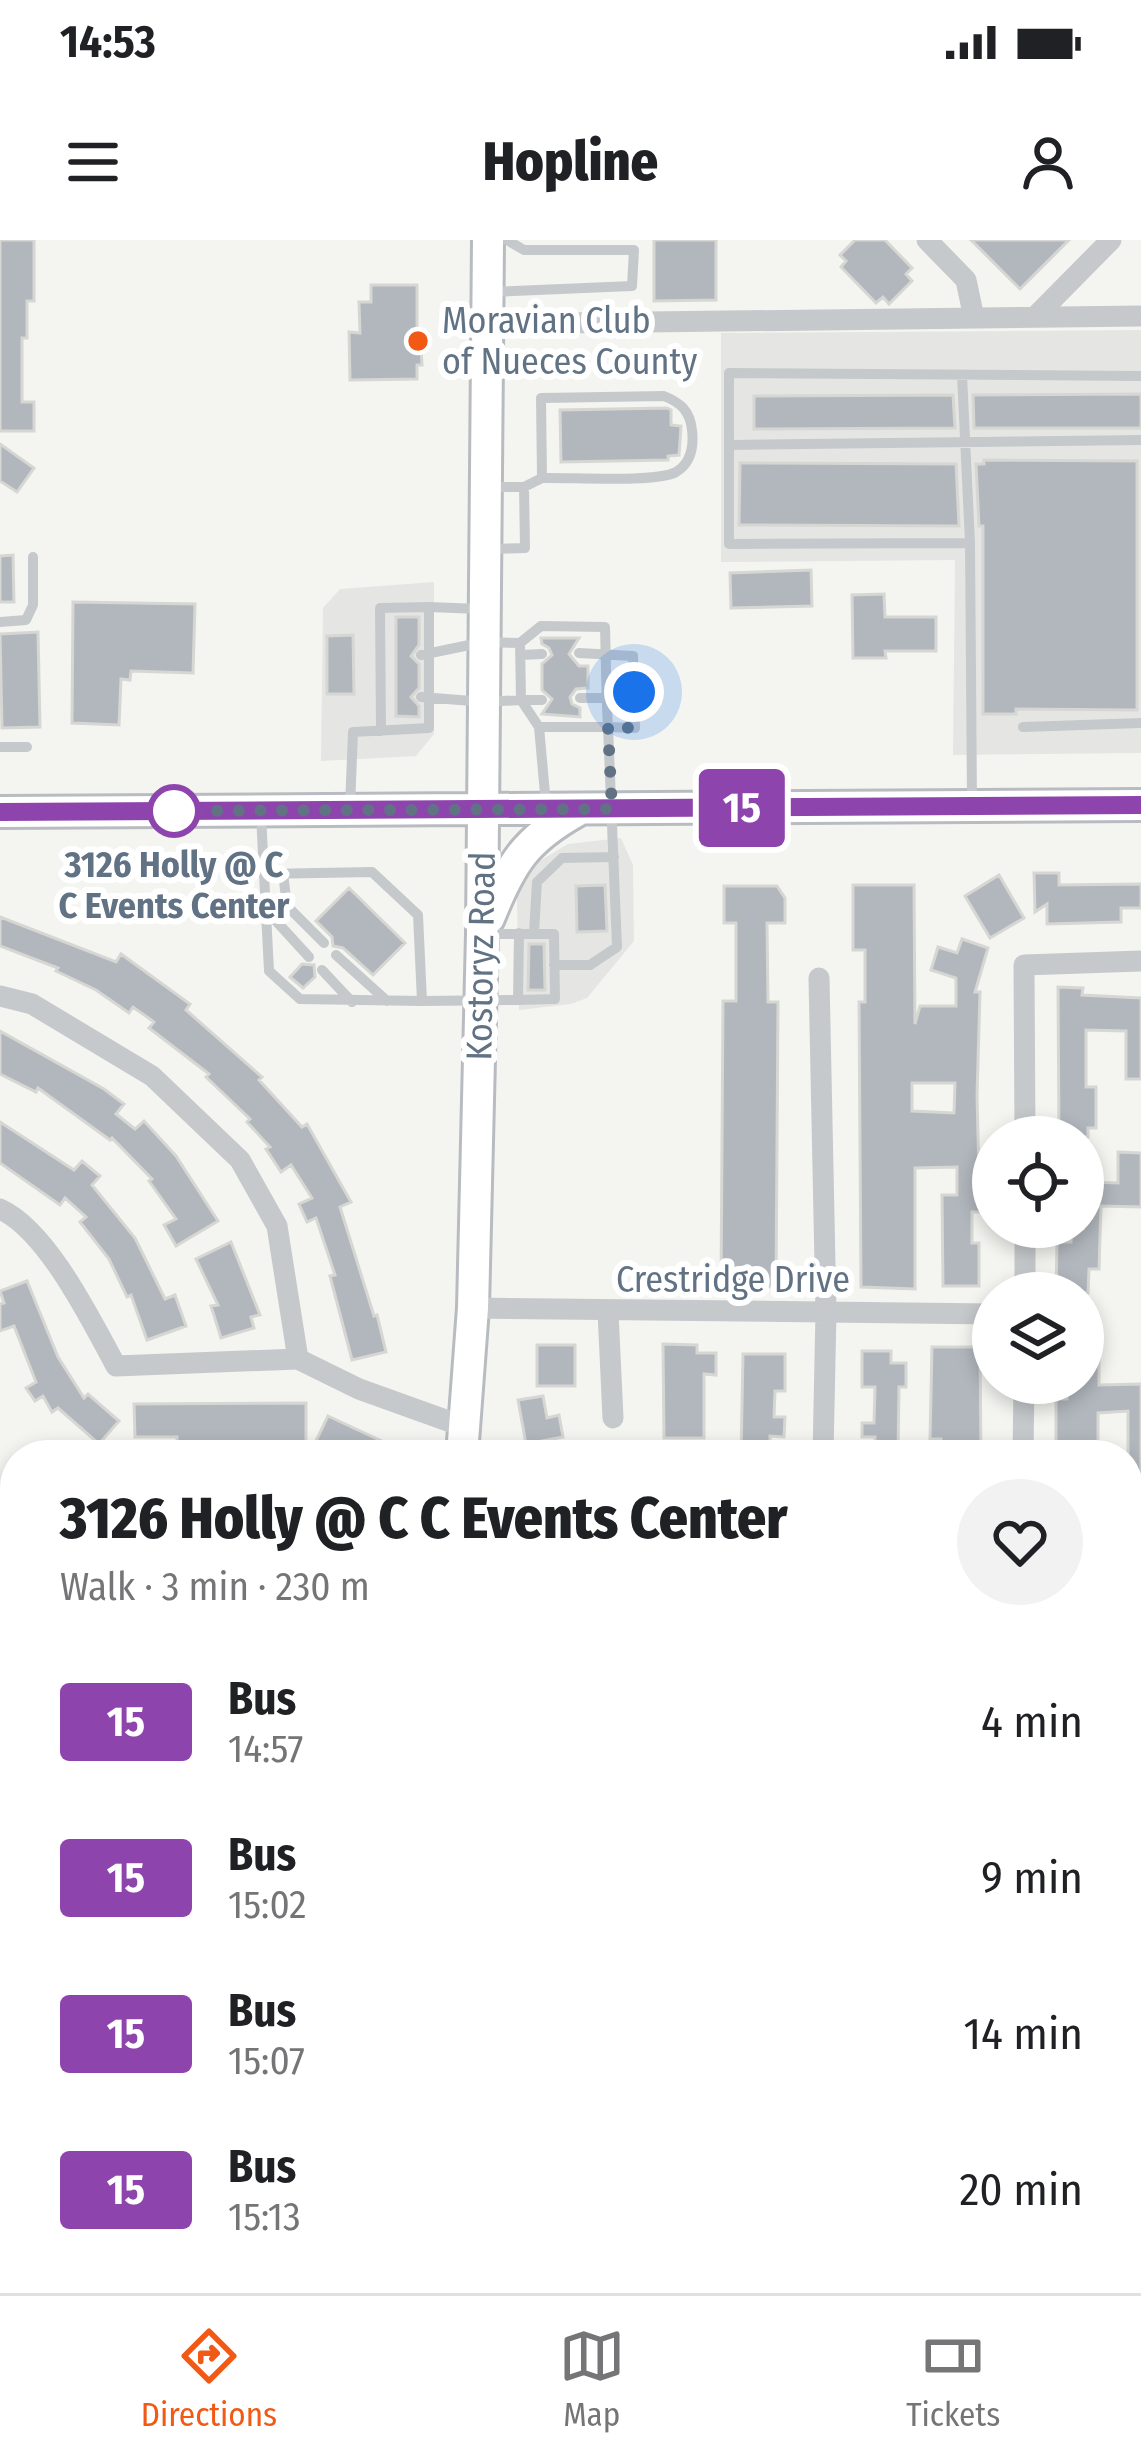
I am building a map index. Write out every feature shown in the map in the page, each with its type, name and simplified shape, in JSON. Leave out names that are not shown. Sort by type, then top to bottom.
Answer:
[{"type":"main road","name":"Kostoryz Road","points":[[462,1440],[473,1308],[482,934],[488,240]]},
{"type":"main road","points":[[0,812],[1141,805]]},
{"type":"main road","points":[[482,934],[504,880],[525,846],[596,809]]},
{"type":"street","points":[[927,240],[966,280],[974,318]]},
{"type":"street","points":[[1035,317],[1111,240]]},
{"type":"street","points":[[488,324],[1141,316]]},
{"type":"street","points":[[1025,1116],[1024,965],[1141,961]]},
{"type":"street","points":[[819,978],[826,1312],[823,1440]]},
{"type":"street","points":[[0,996],[32,1004],[152,1076],[240,1160],[277,1226],[298,1359]]},
{"type":"street","points":[[0,1209],[20,1218],[78,1296],[116,1366],[298,1359],[460,1440]]},
{"type":"street","name":"Crestridge Drive","points":[[473,1308],[972,1314]]},
{"type":"street","points":[[608,1312],[613,1418]]},
{"type":"street","points":[[1023,1440],[1024,1404]]},
{"type":"lane","points":[[488,292],[632,286],[634,250],[524,250],[507,240]]},
{"type":"lane","points":[[970,543],[729,544],[729,373],[1141,376]]},
{"type":"lane","points":[[962,375],[970,543],[973,806]]},
{"type":"lane","points":[[486,487],[524,487],[542,478],[664,476],[686,463],[692,451],[691,420],[678,401],[664,395],[541,398],[542,478]]},
{"type":"lane","points":[[729,445],[1141,440]]},
{"type":"lane","points":[[485,550],[524,548],[524,487]]},
{"type":"lane","points":[[0,622],[26,620],[32,613],[33,557]]},
{"type":"lane","points":[[350,810],[353,732],[429,728],[424,656],[428,607]]},
{"type":"lane","points":[[381,731],[380,608],[484,609]]},
{"type":"lane","points":[[546,809],[539,727],[521,700],[521,649],[541,626],[605,627],[608,727],[596,809],[614,857],[616,947],[590,964],[551,959]]},
{"type":"lane","points":[[380,630],[396,631]]},
{"type":"lane","points":[[424,656],[484,642],[542,654]]},
{"type":"lane","points":[[539,727],[635,728],[633,656],[579,653]]},
{"type":"lane","points":[[380,654],[396,654]]},
{"type":"lane","points":[[381,673],[396,673]]},
{"type":"lane","points":[[381,694],[396,694]]},
{"type":"lane","points":[[425,698],[542,700]]},
{"type":"lane","points":[[580,698],[607,698]]},
{"type":"lane","points":[[1023,727],[1141,723]]},
{"type":"lane","points":[[0,746],[28,747]]},
{"type":"lane","points":[[261,811],[271,976],[300,999],[555,999],[550,980],[554,934],[482,934]]},
{"type":"lane","points":[[534,933],[537,882],[562,858],[614,857]]},
{"type":"lane","points":[[264,874],[372,872],[402,896],[420,922],[422,1000]]},
{"type":"lane","points":[[283,873],[286,906],[324,943]]},
{"type":"lane","points":[[266,910],[309,957]]},
{"type":"lane","points":[[518,1000],[523,980],[519,933]]},
{"type":"lane","points":[[336,955],[388,1002]]},
{"type":"lane","points":[[322,970],[352,1002]]},
{"type":"shaded area","points":[[1141,330],[1141,753],[953,755],[955,560],[721,562],[721,333]]},
{"type":"shaded area","points":[[434,582],[434,734],[416,756],[321,761],[323,608],[340,589]]},
{"type":"shaded area","points":[[621,838],[633,865],[634,941],[587,998],[519,1010],[517,898],[526,869],[568,844]]},
{"type":"building","points":[[0,240],[34,240],[34,301],[27,301],[27,338],[22,338],[22,402],[34,402],[34,431],[0,431]]},
{"type":"building","points":[[654,240],[716,240],[716,300],[654,301]]},
{"type":"building","points":[[855,240],[885,240],[912,268],[906,274],[912,281],[889,304],[883,297],[876,303],[841,267],[846,261],[840,255]]},
{"type":"building","points":[[971,240],[1069,240],[1020,289]]},
{"type":"building","points":[[371,285],[417,285],[417,347],[421,347],[422,365],[417,365],[417,379],[350,380],[349,332],[360,333],[359,302],[371,302]]},
{"type":"building","points":[[1141,394],[1141,428],[974,428],[973,395]]},
{"type":"building","points":[[953,395],[955,428],[754,429],[754,396]]},
{"type":"building","points":[[667,408],[671,425],[681,426],[679,455],[668,456],[668,460],[561,462],[560,410]]},
{"type":"building","points":[[0,444],[34,468],[17,492],[0,481]]},
{"type":"building","points":[[984,460],[1137,461],[1137,710],[1016,709],[1016,714],[983,714],[983,526],[979,526],[976,464]]},
{"type":"building","points":[[740,463],[956,464],[959,526],[739,525]]},
{"type":"building","points":[[13,555],[14,602],[0,602],[0,556]]},
{"type":"building","points":[[811,570],[812,606],[731,608],[730,573]]},
{"type":"building","points":[[884,594],[885,617],[936,617],[936,651],[885,651],[886,658],[853,658],[852,595]]},
{"type":"building","points":[[73,602],[195,604],[193,673],[131,671],[130,680],[121,679],[119,725],[72,723]]},
{"type":"building","points":[[396,617],[419,617],[419,645],[411,656],[419,664],[419,688],[411,697],[419,706],[419,717],[396,716]]},
{"type":"building","points":[[38,632],[40,727],[2,728],[0,634]]},
{"type":"building","points":[[353,635],[354,694],[327,694],[327,636]]},
{"type":"building","points":[[541,638],[579,638],[569,654],[579,666],[588,666],[588,688],[576,689],[570,697],[580,708],[580,717],[542,714],[552,699],[542,690],[542,664],[552,655]]},
{"type":"building","points":[[1034,873],[1059,873],[1059,885],[1141,884],[1141,908],[1121,908],[1121,922],[1047,924],[1047,904],[1035,912]]},
{"type":"building","points":[[999,875],[1024,918],[990,938],[965,896]]},
{"type":"building","points":[[605,885],[607,931],[577,932],[576,886]]},
{"type":"building","points":[[853,885],[914,885],[915,1024],[920,1006],[956,1006],[956,978],[931,970],[938,947],[957,953],[962,939],[988,948],[975,992],[980,992],[978,1116],[972,1116],[972,1248],[979,1248],[979,1272],[972,1272],[972,1286],[943,1286],[942,1195],[957,1195],[957,1167],[915,1168],[915,1289],[861,1287],[859,1002],[865,1002],[865,950],[853,950]],"holes":[[[912,1083],[955,1083],[954,1113],[912,1111]]]},
{"type":"building","points":[[724,886],[777,886],[785,898],[785,923],[767,923],[768,1002],[778,1002],[776,1287],[721,1286],[723,1001],[736,1001],[736,923],[724,923]]},
{"type":"building","points":[[349,888],[405,943],[373,975],[343,948],[333,946],[332,937],[316,921]]},
{"type":"building","points":[[0,917],[116,962],[121,954],[190,1004],[186,1010],[262,1077],[259,1080],[302,1127],[307,1124],[351,1202],[340,1207],[386,1352],[352,1360],[330,1276],[335,1275],[316,1218],[307,1222],[299,1204],[312,1198],[291,1165],[281,1172],[266,1149],[270,1147],[247,1122],[250,1119],[206,1077],[209,1074],[149,1028],[154,1022],[133,1007],[129,1013],[56,971],[58,968],[0,946]]},
{"type":"building","points":[[529,944],[544,944],[545,990],[528,990]]},
{"type":"building","points":[[302,964],[314,965],[315,977],[303,988],[290,977]]},
{"type":"building","points":[[1058,987],[1083,988],[1082,995],[1141,998],[1141,1079],[1126,1079],[1126,1031],[1086,1030],[1086,1087],[1096,1087],[1096,1116],[1059,1116]]},
{"type":"building","points":[[0,1031],[104,1089],[124,1104],[116,1114],[135,1129],[144,1121],[176,1156],[218,1221],[176,1246],[164,1225],[176,1219],[149,1181],[152,1179],[112,1138],[38,1088],[36,1092],[0,1074]]},
{"type":"building","points":[[0,1122],[74,1170],[82,1161],[100,1176],[92,1185],[135,1238],[165,1299],[175,1295],[186,1326],[147,1340],[131,1295],[127,1297],[109,1259],[80,1222],[86,1217],[65,1198],[60,1205],[0,1163]]},
{"type":"building","points":[[1118,1152],[1141,1153],[1141,1207],[1104,1206],[1104,1183],[1118,1183]]},
{"type":"building","points":[[231,1242],[260,1315],[251,1317],[254,1328],[221,1338],[211,1306],[218,1305],[196,1259]]},
{"type":"building","points":[[1057,1248],[1100,1248],[1099,1269],[1056,1272]]},
{"type":"building","points":[[27,1281],[58,1357],[84,1398],[88,1394],[119,1421],[102,1440],[94,1440],[58,1408],[52,1412],[43,1396],[35,1401],[26,1388],[36,1382],[14,1326],[0,1331],[0,1304],[4,1303],[0,1291]]},
{"type":"building","points":[[663,1344],[697,1345],[697,1353],[716,1353],[716,1375],[704,1374],[704,1438],[664,1438]]},
{"type":"building","points":[[537,1345],[575,1345],[575,1386],[537,1386]]},
{"type":"building","points":[[932,1347],[972,1347],[972,1404],[981,1404],[981,1440],[930,1439]]},
{"type":"building","points":[[862,1351],[891,1351],[891,1363],[906,1363],[906,1387],[899,1387],[898,1440],[862,1437],[862,1423],[874,1423],[875,1387],[862,1387]]},
{"type":"building","points":[[743,1354],[785,1354],[785,1391],[775,1391],[774,1417],[785,1417],[784,1437],[741,1440]]},
{"type":"building","points":[[1141,1384],[1141,1440],[1128,1440],[1128,1411],[1098,1413],[1098,1440],[1056,1440],[1056,1404],[1104,1404],[1104,1385]]},
{"type":"building","points":[[543,1396],[547,1418],[559,1415],[563,1437],[525,1440],[518,1400]]},
{"type":"building","points":[[306,1403],[306,1440],[135,1437],[134,1404]]},
{"type":"building","points":[[328,1416],[379,1440],[316,1440]]},
{"type":"bus line","name":"15","points":[[0,812],[1141,805]]},
{"type":"place","name":"Moravian Club of Nueces County","points":[[418,341]]},
{"type":"place","name":"3126 Holly @ C C Events Center","points":[[174,811]]},
{"type":"route","points":[[174,811],[612,809],[608,727],[635,728],[634,692]]}]
